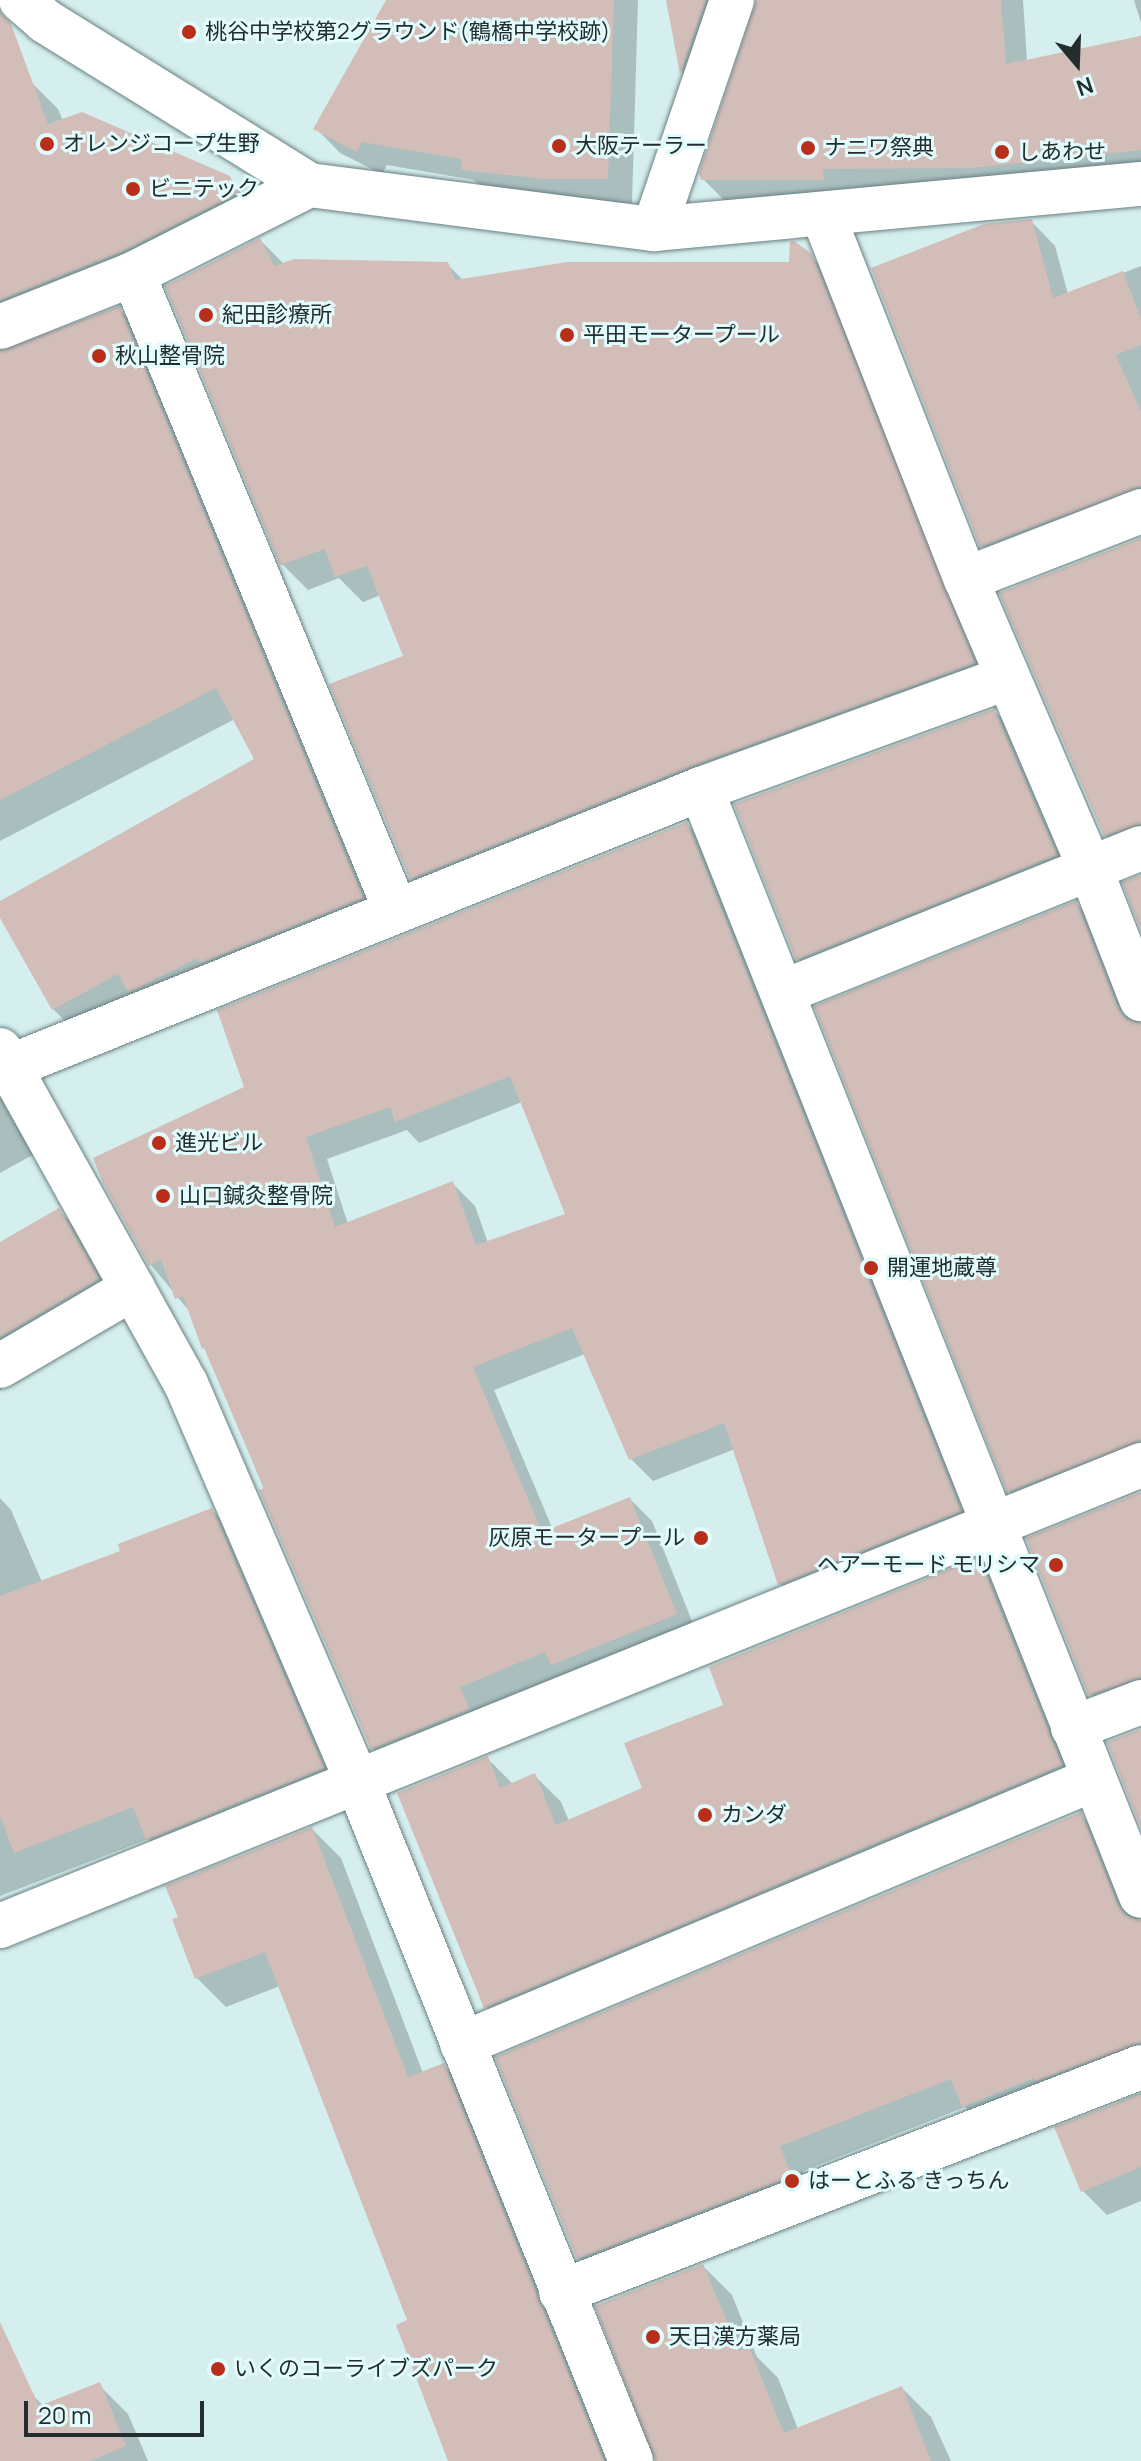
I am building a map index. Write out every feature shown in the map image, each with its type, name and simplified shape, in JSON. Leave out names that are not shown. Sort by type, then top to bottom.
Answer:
[{"type":"street","points":[[21,0],[45,21],[309,185],[654,229],[823,215],[1136,196]]},
{"type":"street","points":[[654,229],[732,0]]},
{"type":"street","points":[[0,327],[133,274],[309,185]]},
{"type":"street","points":[[823,215],[1006,678],[1090,868],[1141,999]]},
{"type":"street","points":[[133,274],[395,909]]},
{"type":"street","points":[[966,579],[1141,511]]},
{"type":"street","points":[[631,2461],[357,1781],[186,1384],[4,1059],[701,789],[1006,678]]},
{"type":"street","points":[[701,789],[1073,1728],[1094,1779],[1130,1839],[1141,1896]]},
{"type":"street","points":[[783,992],[1141,848]]},
{"type":"street","points":[[0,1366],[133,1288]]},
{"type":"street","points":[[0,1926],[1141,1465]]},
{"type":"street","points":[[1073,1728],[1141,1702]]},
{"type":"street","points":[[462,2044],[1094,1779]]},
{"type":"street","points":[[561,2292],[1141,2067]]},
{"type":"building","points":[[386,0],[614,0],[608,179],[545,179],[461,170],[462,159],[362,142],[357,152],[313,129]]},
{"type":"building","points":[[666,0],[706,0],[680,74]]},
{"type":"building","points":[[756,0],[1001,0],[1006,64],[1141,36],[1141,150],[970,168],[823,169],[824,180],[701,180],[699,173]]},
{"type":"building","points":[[0,12],[11,24],[48,124],[82,112],[230,176],[238,193],[123,251],[0,300]]},
{"type":"building","points":[[1032,219],[1053,298],[1123,271],[1141,319],[1141,345],[1116,355],[1141,412],[1141,487],[980,547],[871,268],[984,224]]},
{"type":"building","points":[[260,238],[274,266],[294,259],[448,262],[455,280],[567,262],[789,262],[790,242],[794,241],[812,254],[975,663],[692,766],[410,879],[329,684],[403,656],[367,566],[335,577],[325,549],[280,565],[165,286]]},
{"type":"building","points":[[119,306],[363,898],[200,963],[198,958],[128,992],[118,974],[52,1010],[0,918],[0,901],[254,759],[216,688],[0,800],[0,351]]},
{"type":"building","points":[[1141,538],[1141,824],[1104,836],[999,593]]},
{"type":"building","points":[[994,709],[1057,855],[796,960],[734,804]]},
{"type":"building","points":[[687,822],[961,1511],[778,1585],[724,1423],[629,1460],[572,1328],[473,1367],[542,1532],[630,1497],[677,1614],[551,1665],[545,1652],[460,1687],[469,1709],[371,1749],[259,1490],[264,1488],[202,1349],[183,1296],[175,1299],[161,1259],[149,1266],[103,1183],[93,1158],[244,1087],[217,1010]],"holes":[[[510,1076],[565,1214],[476,1245],[453,1181],[335,1227],[306,1137],[390,1107],[395,1122]]]},
{"type":"building","points":[[1141,875],[1141,930],[1122,882]]},
{"type":"building","points":[[1076,901],[1118,1008],[1126,1019],[1141,1023],[1141,1441],[1007,1492],[814,1006]]},
{"type":"building","points":[[59,1208],[99,1279],[0,1337],[0,1242]]},
{"type":"building","points":[[1141,1492],[1141,1678],[1088,1695],[1026,1538]]},
{"type":"building","points":[[212,1508],[324,1768],[146,1840],[133,1807],[14,1853],[0,1816],[0,1596],[120,1551],[118,1544]]},
{"type":"building","points":[[979,1557],[1062,1765],[484,2008],[397,1793],[488,1756],[500,1788],[535,1773],[556,1825],[642,1788],[624,1743],[723,1705],[709,1667]]},
{"type":"building","points":[[1141,1729],[1141,1828],[1107,1742]]},
{"type":"building","points":[[1081,1812],[1118,1905],[1126,1916],[1141,1920],[1141,2043],[1035,2081],[1034,2078],[962,2107],[951,2079],[780,2146],[792,2176],[577,2259],[495,2057]]},
{"type":"building","points":[[312,1827],[408,2077],[444,2063],[604,2461],[448,2461],[396,2325],[407,2320],[265,1952],[195,1979],[172,1919],[178,1917],[165,1886]]},
{"type":"building","points":[[1141,2094],[1141,2167],[1081,2192],[1054,2127]]},
{"type":"building","points":[[703,2264],[739,2351],[749,2347],[784,2433],[902,2386],[931,2461],[655,2461],[595,2306]]},
{"type":"building","points":[[0,2322],[39,2406],[100,2382],[126,2446],[90,2461],[0,2461]]},
{"type":"place","name":"桃谷中学校第2グラウンド(鶴橋中学校跡)","points":[[189,32]]},
{"type":"place","name":"オレンジコープ生野","points":[[47,144]]},
{"type":"place","name":"大阪テーラー","points":[[559,146]]},
{"type":"place","name":"ナニワ祭典","points":[[808,148]]},
{"type":"place","name":"しあわせ","points":[[1002,152]]},
{"type":"place","name":"ビニテック","points":[[133,189]]},
{"type":"place","name":"紀田診療所","points":[[206,315]]},
{"type":"place","name":"平田モータープール","points":[[567,335]]},
{"type":"place","name":"秋山整骨院","points":[[99,356]]},
{"type":"place","name":"進光ビル","points":[[159,1143]]},
{"type":"place","name":"山口鍼灸整骨院","points":[[163,1196]]},
{"type":"place","name":"開運地蔵尊","points":[[871,1268]]},
{"type":"place","name":"灰原モータープール","points":[[701,1538]]},
{"type":"place","name":"ヘアーモード モリシマ","points":[[1056,1565]]},
{"type":"place","name":"カンダ","points":[[705,1815]]},
{"type":"place","name":"はーとふる きっちん","points":[[792,2181]]},
{"type":"place","name":"天日漢方薬局","points":[[653,2337]]},
{"type":"place","name":"いくのコーライブズパーク","points":[[218,2369]]}]
